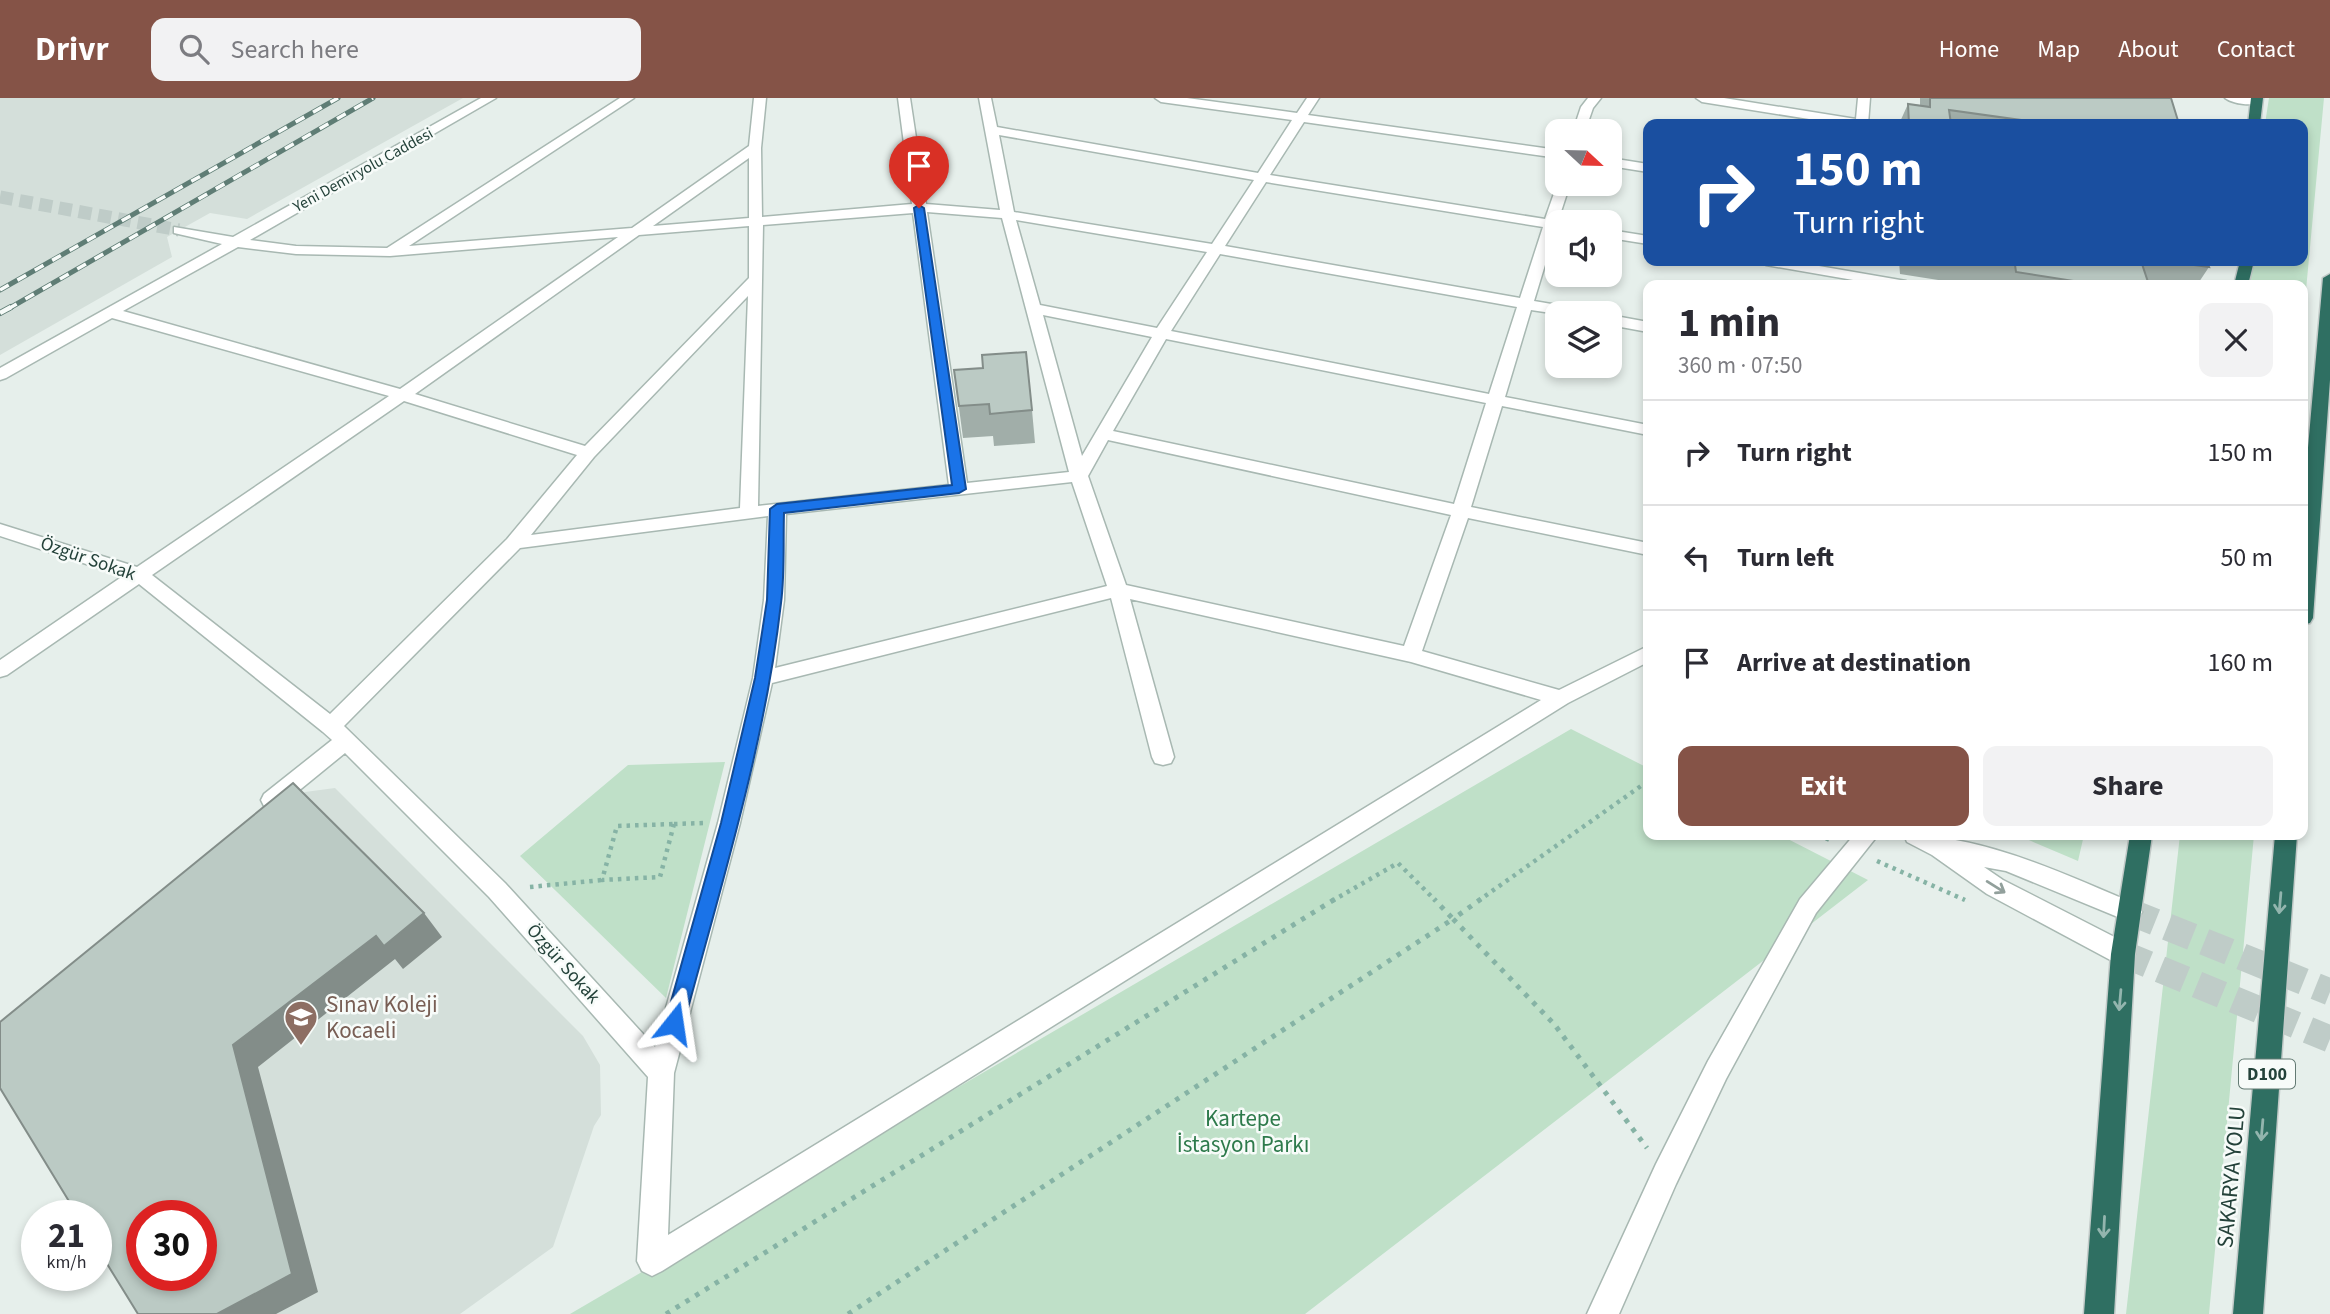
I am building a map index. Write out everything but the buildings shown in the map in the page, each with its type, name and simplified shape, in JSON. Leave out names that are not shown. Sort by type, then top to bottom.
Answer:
[{"type":"highway","points":[[2254,119],[2256,100]]},
{"type":"highway","points":[[2308,555],[2330,278]]},
{"type":"highway","points":[[2099,1314],[2123,954],[2140,840]]},
{"type":"highway","name":"SAKARYA YOLU","points":[[2248,1314],[2286,840]]},
{"type":"street","name":"Yeni Demiryolu Caddesi","points":[[0,376],[490,98]]},
{"type":"street","points":[[390,252],[628,98]]},
{"type":"street","points":[[749,513],[757,279],[755,148],[760,98]]},
{"type":"street","points":[[904,98],[959,489]]},
{"type":"street","points":[[985,98],[1009,215],[1079,476],[1118,590],[1163,757]]},
{"type":"street","points":[[1161,98],[1545,152]]},
{"type":"street","points":[[1079,476],[1160,335],[1313,98]]},
{"type":"street","points":[[1583,119],[1587,107],[1595,98]]},
{"type":"street","points":[[1702,98],[1830,119]]},
{"type":"street","points":[[1862,119],[1864,98]]},
{"type":"street","points":[[2231,98],[2256,100]]},
{"type":"street","points":[[990,130],[1545,222]]},
{"type":"street","points":[[0,670],[402,395],[755,148]]},
{"type":"street","points":[[1622,164],[1643,167]]},
{"type":"street","points":[[179,230],[235,242],[320,252],[390,252],[919,208],[1009,215],[1545,307]]},
{"type":"street","points":[[1622,236],[1643,239]]},
{"type":"street","points":[[1411,655],[1545,252]]},
{"type":"street","points":[[1792,266],[1865,280]]},
{"type":"street","points":[[259,811],[338,733],[514,543],[588,453],[757,279]]},
{"type":"street","points":[[1035,309],[1643,429]]},
{"type":"street","points":[[112,313],[402,395],[588,453]]},
{"type":"street","points":[[1622,322],[1643,326]]},
{"type":"street","points":[[1102,434],[1643,548]]},
{"type":"street","points":[[514,543],[777,509],[1079,476]]},
{"type":"street","points":[[777,509],[774,600],[763,678],[729,823],[661,1073],[652,1261],[1561,698],[1643,656]]},
{"type":"street","name":"Özgür Sokak","points":[[0,530],[140,575],[338,733],[497,890],[661,1073]]},
{"type":"street","points":[[763,678],[1118,590],[1411,655],[1561,698]]},
{"type":"street","points":[[1925,840],[1994,887],[2123,954]]},
{"type":"street","points":[[1604,1313],[1666,1174],[1717,1070],[1808,906],[1859,842]]},
{"type":"street","points":[[1940,848],[2009,862],[2130,912]]},
{"type":"path","points":[[848,1314],[1453,919],[1643,785]]},
{"type":"path","points":[[497,890],[660,877],[674,823],[617,826],[602,880]]},
{"type":"path","points":[[1859,842],[1978,905]]},
{"type":"path","points":[[666,1314],[1371,877],[1398,863],[1554,1024],[1666,1174]]},
{"type":"shaded area","points":[[0,98],[463,98],[247,219],[210,213],[167,237],[172,257],[0,355]]},
{"type":"shaded area","name":"Sınav Koleji Kocaeli","points":[[335,788],[583,1036],[600,1065],[601,1115],[594,1126],[553,1247],[460,1314],[159,1314],[145,1291],[217,1291],[217,1200],[126,1200],[126,1261],[112,1238],[112,1200],[88,1200],[0,1058],[305,792]]},
{"type":"green space","points":[[2269,98],[2324,98],[2307,280],[2245,280],[2246,266],[2308,266],[2308,119],[2266,119]]},
{"type":"green space","name":"Kartepe İstasyon Parkı","points":[[1571,729],[1643,765],[1643,840],[1790,840],[1868,880],[1305,1314],[570,1314]]},
{"type":"green space","points":[[725,762],[666,998],[520,856],[628,765]]},
{"type":"green space","points":[[2029,840],[2083,840],[2078,861]]},
{"type":"green space","points":[[2179,840],[2254,840],[2209,1314],[2126,1314]]},
{"type":"tunnel","points":[[0,197],[179,230]]},
{"type":"tunnel","points":[[2130,912],[2330,992]]},
{"type":"tunnel","points":[[2123,954],[2330,1039]]},
{"type":"railway","points":[[0,290],[338,98]]},
{"type":"railway","points":[[8,309],[373,98]]},
{"type":"railway","points":[[0,313],[11,307]]},
{"type":"place","name":"Sınav Koleji Kocaeli","points":[[301,1047]]},
{"type":"route","points":[[674,1023],[729,823],[763,678],[774,600],[777,509],[959,489],[919,208]]}]
